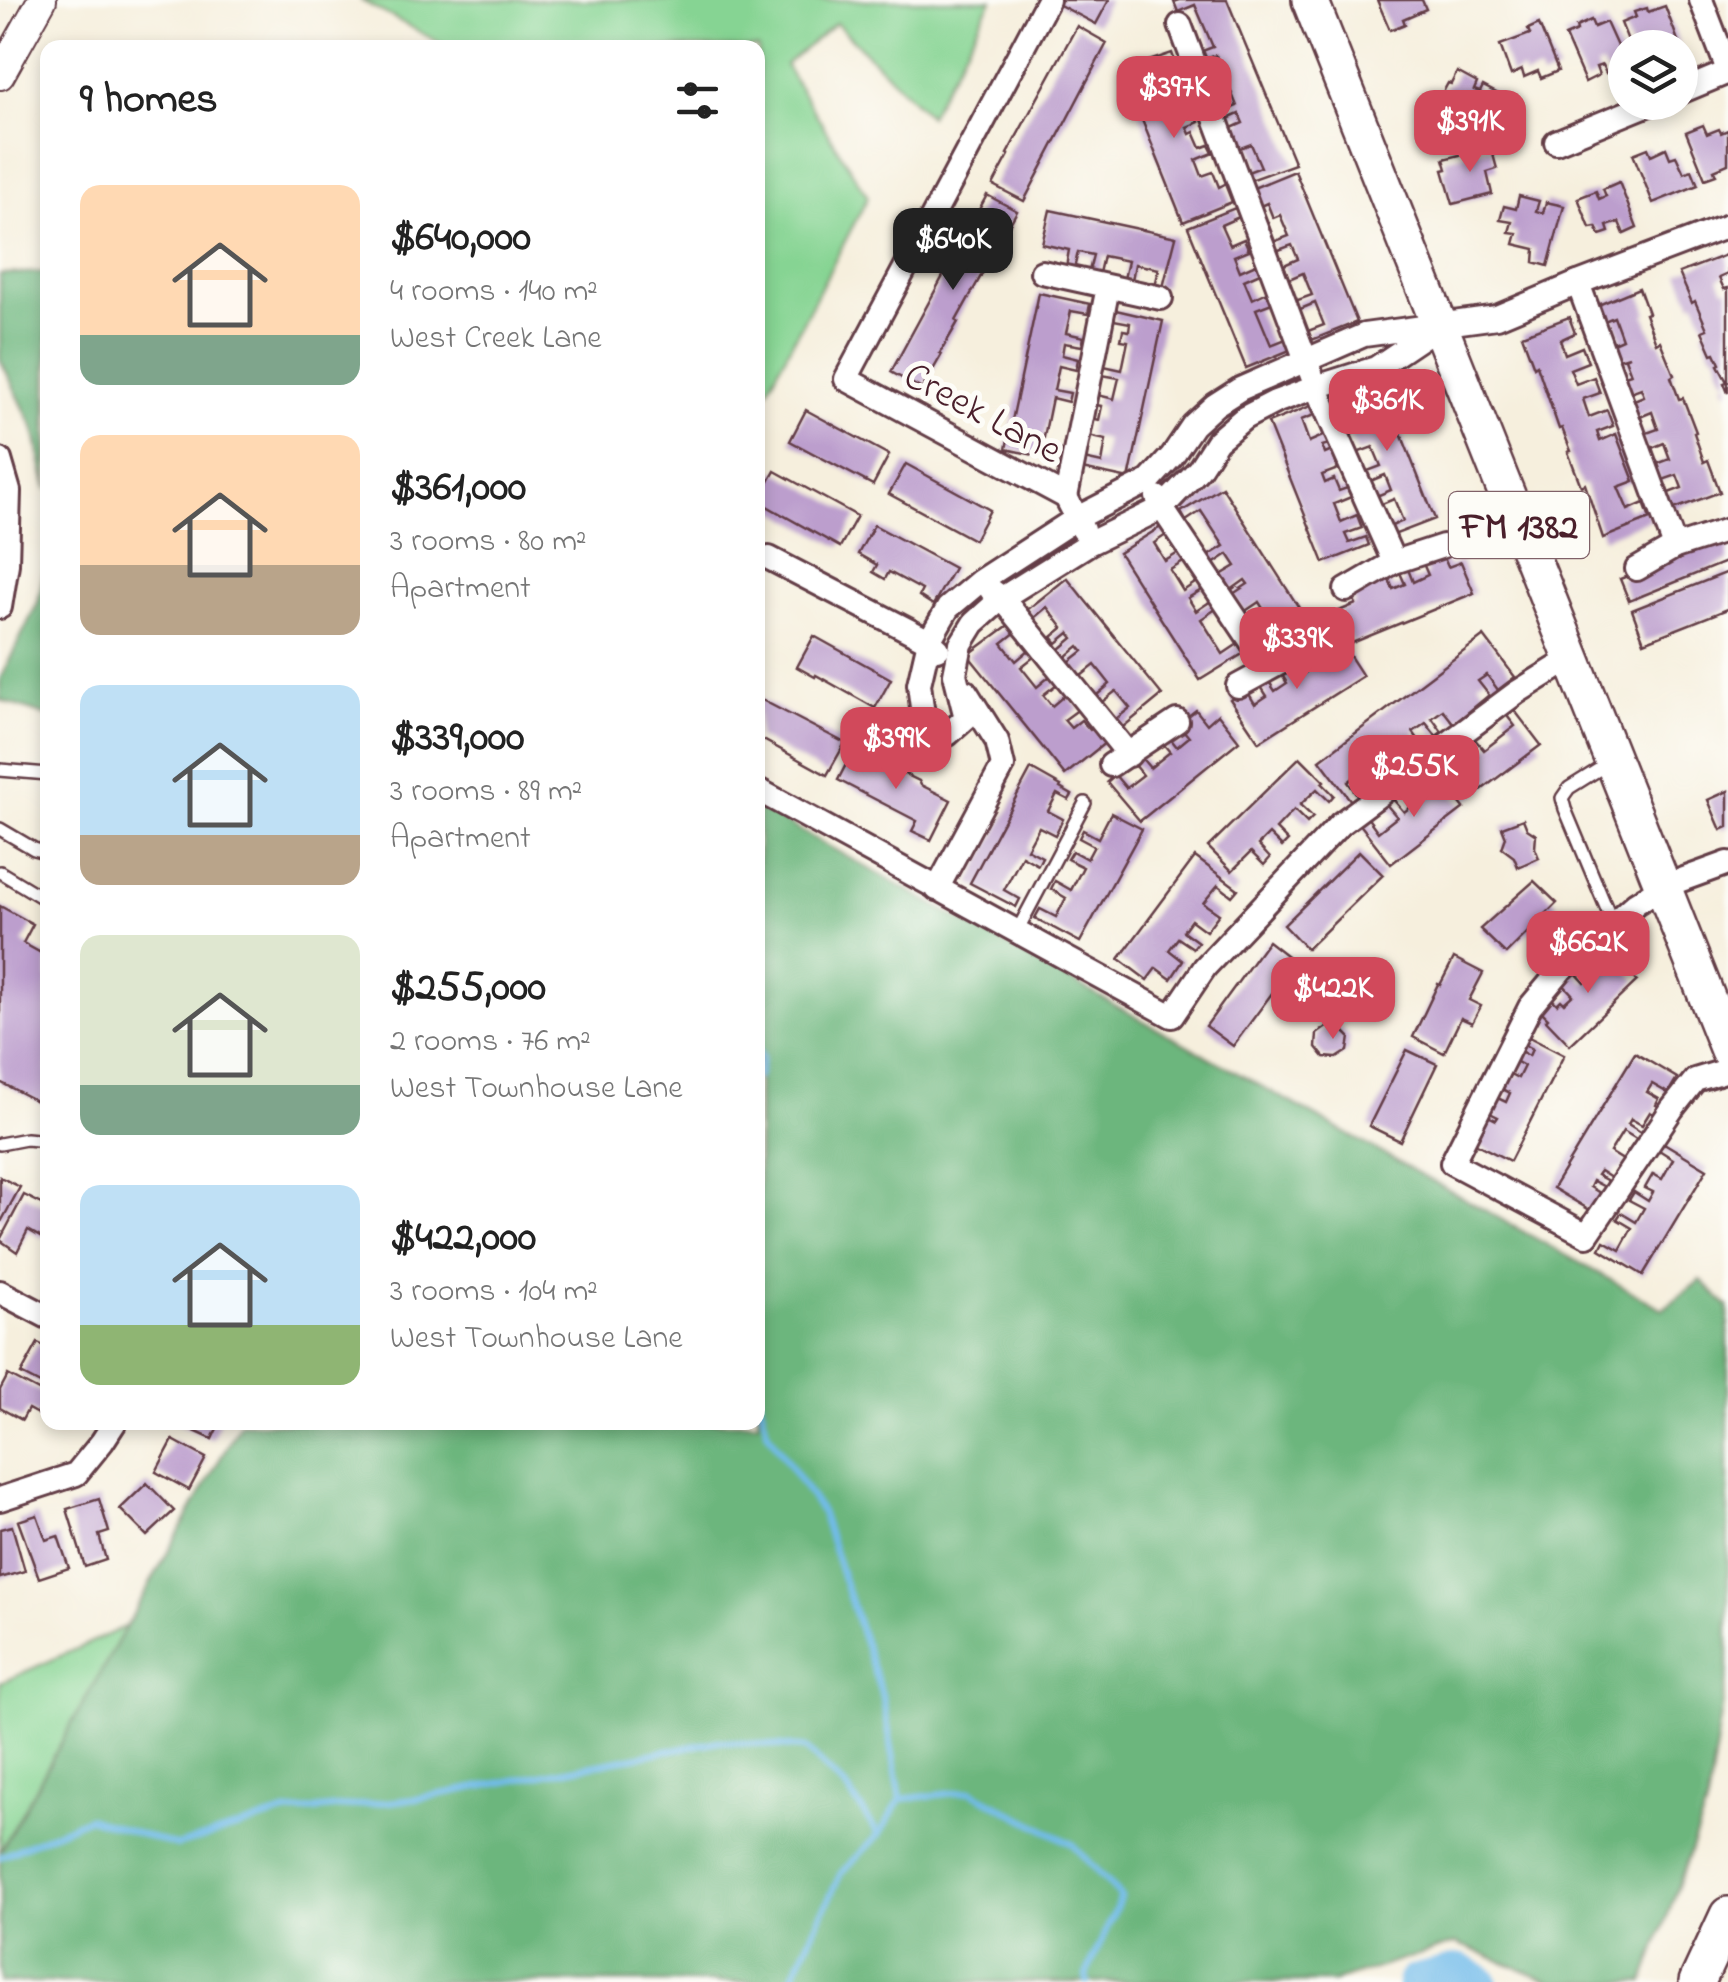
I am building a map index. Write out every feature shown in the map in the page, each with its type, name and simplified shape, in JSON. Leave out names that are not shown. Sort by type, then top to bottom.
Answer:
[{"type":"main road","name":"FM 1382","points":[[1310,0],[1728,1050]]},
{"type":"main road","points":[[1697,1982],[1728,1916]]},
{"type":"street","points":[[0,75],[42,0]]},
{"type":"street","name":"Creek Lane","points":[[1048,0],[846,379],[1072,508]]},
{"type":"street","points":[[1698,84],[1728,71],[1701,0]]},
{"type":"street","points":[[1180,24],[1305,360],[1394,562]]},
{"type":"street","points":[[1556,142],[1610,120]]},
{"type":"street","points":[[1440,325],[1376,368],[1275,402],[1244,418],[1217,441],[1199,469],[1162,508],[1090,543],[1002,598],[974,623],[961,644],[955,674],[966,718],[948,734],[924,723],[919,684],[928,641],[948,608],[1072,508],[1149,480],[1193,425],[1240,388],[1364,335],[1497,317],[1728,226]]},
{"type":"street","points":[[1042,272],[1162,298]]},
{"type":"street","points":[[1578,283],[1675,548]]},
{"type":"street","points":[[1090,543],[1072,508],[1108,287]]},
{"type":"street","points":[[0,460],[9,491],[0,607]]},
{"type":"street","points":[[1149,480],[1162,508],[1268,668]]},
{"type":"street","points":[[1636,569],[1675,548],[1728,530]]},
{"type":"street","points":[[1346,590],[1394,562],[1443,546]]},
{"type":"street","points":[[769,558],[928,641],[944,654],[997,740],[1003,766],[937,890]]},
{"type":"street","points":[[980,582],[1002,598],[1120,760],[1177,721]]},
{"type":"street","points":[[1238,686],[1315,644]]},
{"type":"street","points":[[765,794],[1172,1016],[1205,967],[1340,824],[1516,693],[1556,668],[1574,662]]},
{"type":"street","points":[[1728,863],[1662,887],[1636,903],[1561,970],[1530,1006],[1452,1163],[1587,1236],[1695,1080],[1728,1070]]},
{"type":"street","points":[[0,1292],[40,1313]]},
{"type":"street","points":[[0,1499],[76,1474],[110,1430]]},
{"type":"lane","points":[[1612,760],[1568,788],[1562,798],[1613,924]]},
{"type":"lane","points":[[0,770],[40,773]]},
{"type":"lane","points":[[1016,933],[1084,804]]},
{"type":"lane","points":[[0,829],[40,850]]},
{"type":"lane","points":[[0,872],[40,896]]},
{"type":"lane","points":[[0,1144],[40,1141]]},
{"type":"green space","points":[[360,0],[992,0],[929,116],[836,23],[785,65],[868,197],[765,395],[765,40],[435,40]]},
{"type":"green space","points":[[40,272],[40,457],[34,429],[0,359],[0,274]]},
{"type":"green space","points":[[40,592],[40,713],[0,700],[0,679]]},
{"type":"green space","points":[[765,811],[1663,1309],[1701,1280],[1728,1307],[1728,1671],[1707,1804],[1644,1982],[1553,1982],[1456,1943],[1333,1982],[0,1982],[0,1852],[236,1430],[765,1430]]},
{"type":"green space","points":[[127,1626],[0,1852],[0,1683]]},
{"type":"building","points":[[1050,0],[1109,0],[1096,24]]},
{"type":"building","points":[[1227,0],[1295,164],[1248,181],[1245,173],[1261,167],[1251,144],[1235,150],[1227,130],[1243,123],[1239,114],[1223,121],[1220,113],[1237,106],[1228,84],[1212,90],[1208,81],[1224,75],[1216,55],[1200,61],[1197,53],[1213,47],[1195,5],[1178,12],[1174,2]]},
{"type":"building","points":[[1377,0],[1422,0],[1426,9],[1390,30]]},
{"type":"building","points":[[1665,6],[1674,30],[1624,30],[1621,23],[1636,17],[1634,12],[1647,8],[1648,12]]},
{"type":"building","points":[[1591,20],[1594,27],[1606,22],[1610,30],[1608,72],[1602,65],[1596,67],[1599,75],[1585,82],[1565,36],[1577,31],[1576,27]]},
{"type":"building","points":[[1539,24],[1558,71],[1541,78],[1538,71],[1524,77],[1522,70],[1511,75],[1500,45],[1530,34],[1528,29]]},
{"type":"building","points":[[1077,26],[1107,43],[1024,201],[993,185]]},
{"type":"building","points":[[1172,53],[1175,62],[1159,68],[1167,89],[1184,82],[1187,90],[1170,97],[1179,119],[1196,114],[1199,122],[1187,127],[1190,134],[1194,132],[1201,148],[1209,145],[1213,153],[1196,160],[1202,176],[1213,172],[1219,187],[1225,184],[1232,202],[1183,222],[1122,70]]},
{"type":"building","points":[[1457,72],[1477,83],[1474,90],[1480,92],[1483,86],[1504,97],[1494,115],[1488,112],[1482,124],[1472,119],[1469,125],[1435,107]]},
{"type":"building","points":[[1703,125],[1707,134],[1728,130],[1728,164],[1705,179],[1686,132]]},
{"type":"building","points":[[1491,147],[1497,169],[1487,172],[1492,194],[1453,204],[1443,170],[1447,169],[1444,159]]},
{"type":"building","points":[[1648,148],[1651,155],[1666,148],[1670,158],[1676,156],[1684,173],[1692,170],[1698,185],[1653,203],[1633,154]]},
{"type":"building","points":[[1295,171],[1357,322],[1312,340],[1308,331],[1324,325],[1315,303],[1298,310],[1295,301],[1312,295],[1303,273],[1289,279],[1284,265],[1298,259],[1292,245],[1276,251],[1273,242],[1289,236],[1280,215],[1273,218],[1267,203],[1258,207],[1251,189]]},
{"type":"building","points":[[1619,182],[1637,228],[1624,234],[1619,222],[1607,226],[1609,232],[1600,235],[1596,227],[1590,228],[1578,198],[1596,191],[1599,199],[1606,196],[1603,189]]},
{"type":"building","points":[[987,195],[1017,211],[922,389],[891,372]]},
{"type":"building","points":[[1519,196],[1539,201],[1536,211],[1543,213],[1546,202],[1564,206],[1548,266],[1534,262],[1535,249],[1514,244],[1517,233],[1509,232],[1512,222],[1500,220],[1504,206],[1516,209]]},
{"type":"building","points":[[1235,208],[1239,217],[1221,225],[1230,245],[1244,239],[1249,250],[1234,256],[1240,271],[1256,264],[1260,273],[1244,280],[1252,299],[1267,292],[1272,303],[1256,309],[1271,345],[1286,339],[1290,350],[1246,368],[1188,227]]},
{"type":"building","points":[[1050,210],[1176,237],[1163,287],[1155,286],[1159,269],[1135,264],[1132,280],[1124,279],[1128,261],[1103,256],[1099,273],[1089,271],[1093,255],[1078,252],[1074,269],[1066,267],[1069,250],[1042,244]]},
{"type":"building","points":[[1728,254],[1728,274],[1719,278],[1724,289],[1728,288],[1728,393],[1720,364],[1702,331],[1707,329],[1679,273]]},
{"type":"building","points":[[1639,288],[1656,343],[1660,341],[1704,462],[1708,460],[1720,492],[1672,510],[1666,494],[1682,488],[1677,475],[1660,481],[1654,465],[1670,459],[1664,443],[1647,450],[1641,435],[1658,429],[1652,412],[1635,419],[1629,402],[1644,396],[1641,388],[1625,394],[1619,378],[1631,374],[1625,358],[1629,356],[1612,361],[1606,346],[1622,339],[1614,317],[1597,324],[1591,308]]},
{"type":"building","points":[[1039,293],[1090,304],[1088,314],[1071,311],[1066,333],[1084,337],[1082,346],[1064,343],[1062,355],[1078,359],[1076,370],[1059,366],[1054,390],[1070,393],[1068,402],[1052,398],[1042,447],[1059,450],[1057,460],[1006,449]]},
{"type":"building","points":[[1116,310],[1163,321],[1129,479],[1082,469],[1084,459],[1102,463],[1106,440],[1088,436],[1092,418],[1099,420],[1102,406],[1096,405],[1098,395],[1114,399],[1119,378],[1102,375],[1104,366],[1122,370],[1128,341],[1121,340],[1130,323],[1114,320]]},
{"type":"building","points":[[1569,317],[1575,333],[1560,340],[1565,354],[1582,347],[1588,362],[1570,369],[1576,384],[1594,377],[1600,393],[1583,399],[1589,417],[1607,410],[1613,426],[1597,432],[1600,441],[1616,434],[1634,481],[1618,487],[1628,510],[1644,503],[1650,519],[1603,538],[1585,484],[1581,486],[1568,452],[1571,451],[1522,335]]},
{"type":"building","points":[[1379,378],[1435,519],[1391,536],[1387,528],[1403,521],[1394,499],[1377,506],[1374,497],[1391,490],[1385,475],[1368,482],[1365,472],[1381,466],[1373,447],[1357,453],[1349,435],[1360,431],[1356,422],[1362,420],[1357,407],[1341,414],[1334,396]]},
{"type":"building","points":[[1313,405],[1317,414],[1301,420],[1309,442],[1325,435],[1329,444],[1322,446],[1325,454],[1332,451],[1338,469],[1322,475],[1325,483],[1334,479],[1339,491],[1347,488],[1351,497],[1334,504],[1341,522],[1357,515],[1362,528],[1345,534],[1349,543],[1366,537],[1369,545],[1324,563],[1268,423]]},
{"type":"building","points":[[806,410],[889,455],[873,485],[790,441]]},
{"type":"building","points":[[906,464],[990,510],[974,540],[889,494]]},
{"type":"building","points":[[775,471],[857,516],[840,547],[765,505],[765,489]]},
{"type":"building","points":[[1222,487],[1303,614],[1262,640],[1257,632],[1272,623],[1259,602],[1244,612],[1233,594],[1248,584],[1245,580],[1231,590],[1221,575],[1236,566],[1228,554],[1213,564],[1208,556],[1224,546],[1201,511],[1186,521],[1181,512]]},
{"type":"building","points":[[874,525],[954,568],[933,605],[919,596],[922,590],[889,572],[885,579],[873,572],[877,565],[858,554]]},
{"type":"building","points":[[1164,525],[1169,533],[1154,543],[1165,561],[1180,552],[1185,561],[1170,570],[1183,591],[1198,581],[1203,589],[1188,598],[1196,611],[1211,601],[1216,609],[1201,619],[1223,654],[1238,644],[1244,653],[1200,680],[1119,553]]},
{"type":"building","points":[[1728,536],[1728,561],[1629,601],[1620,579]]},
{"type":"building","points":[[1441,551],[1448,567],[1461,562],[1474,593],[1352,643],[1339,611],[1356,604],[1349,588],[1386,572],[1393,589],[1405,584],[1398,568],[1406,564],[1413,582],[1428,575],[1421,559]]},
{"type":"building","points":[[1728,572],[1728,609],[1644,642],[1632,610]]},
{"type":"building","points":[[1067,578],[1162,695],[1123,727],[1116,719],[1130,708],[1116,691],[1102,702],[1097,695],[1110,684],[1095,665],[1081,676],[1069,662],[1083,651],[1079,646],[1066,657],[1060,649],[1073,638],[1069,633],[1057,643],[1052,637],[1063,628],[1047,607],[1034,618],[1027,610]]},
{"type":"building","points":[[1010,624],[1016,632],[1002,643],[1016,661],[1030,649],[1035,656],[1021,667],[1037,687],[1050,676],[1057,684],[1043,695],[1052,706],[1066,694],[1079,709],[1064,720],[1071,728],[1081,720],[1106,742],[1065,775],[968,655]]},
{"type":"building","points":[[1335,633],[1363,676],[1259,742],[1230,699],[1246,689],[1255,704],[1267,696],[1258,682],[1266,677],[1275,691],[1287,683],[1278,669],[1293,659],[1303,674],[1336,652],[1327,638]]},
{"type":"building","points":[[814,636],[891,679],[875,708],[797,667]]},
{"type":"building","points":[[1484,636],[1515,677],[1498,690],[1487,675],[1478,681],[1489,695],[1454,724],[1443,710],[1432,718],[1442,732],[1436,736],[1426,723],[1413,732],[1423,746],[1409,756],[1405,750],[1391,761],[1396,767],[1389,773],[1378,759],[1348,782],[1358,796],[1351,801],[1320,760]]},
{"type":"building","points":[[765,702],[845,743],[827,775],[765,741]]},
{"type":"building","points":[[1512,707],[1541,745],[1468,800],[1439,762],[1446,757],[1457,771],[1477,756],[1467,742],[1473,737],[1484,750],[1515,726],[1504,712]]},
{"type":"building","points":[[1196,710],[1207,724],[1218,714],[1239,741],[1140,821],[1107,782],[1115,775],[1126,788],[1143,775],[1132,761],[1139,755],[1150,768],[1170,752],[1159,739],[1166,733],[1177,747],[1189,737],[1178,724]]},
{"type":"building","points":[[854,749],[951,800],[931,840],[912,831],[917,821],[838,780]]},
{"type":"building","points":[[1300,757],[1334,795],[1329,801],[1317,789],[1300,805],[1313,817],[1307,823],[1294,810],[1276,829],[1288,841],[1282,847],[1269,834],[1258,845],[1270,858],[1264,865],[1251,852],[1232,871],[1208,847]]},
{"type":"building","points":[[1432,768],[1464,808],[1391,864],[1359,823],[1367,817],[1378,832],[1397,817],[1385,803],[1392,798],[1404,812],[1436,787],[1425,773]]},
{"type":"building","points":[[1031,769],[1072,795],[1069,800],[1057,794],[1048,811],[1063,819],[1055,835],[1039,827],[1027,849],[1042,857],[1038,865],[1022,856],[1004,890],[1020,899],[1016,907],[970,883]]},
{"type":"building","points":[[1728,791],[1728,827],[1721,830],[1708,800]]},
{"type":"building","points":[[1111,813],[1142,829],[1080,942],[1035,918],[1040,909],[1056,917],[1066,898],[1051,889],[1055,881],[1071,890],[1083,867],[1067,859],[1072,851],[1087,859],[1094,846],[1079,838],[1083,830],[1098,838]]},
{"type":"building","points":[[1523,819],[1527,829],[1536,835],[1539,858],[1518,867],[1514,857],[1502,848],[1506,837],[1502,827]]},
{"type":"building","points":[[1359,851],[1383,875],[1307,949],[1284,925]]},
{"type":"building","points":[[1195,857],[1238,889],[1232,896],[1218,885],[1203,903],[1219,914],[1206,931],[1191,920],[1183,931],[1198,942],[1193,948],[1178,938],[1169,950],[1183,961],[1171,979],[1156,968],[1147,980],[1119,959]]},
{"type":"building","points":[[1534,881],[1557,903],[1544,916],[1552,924],[1538,938],[1530,930],[1506,954],[1480,929]]},
{"type":"building","points":[[0,906],[33,924],[23,943],[40,953],[40,1103],[0,1082]]},
{"type":"building","points":[[1268,941],[1295,962],[1233,1046],[1206,1026]]},
{"type":"building","points":[[1602,943],[1637,981],[1570,1045],[1535,1005],[1547,994],[1557,1004],[1573,995],[1561,982],[1573,970],[1585,983],[1601,968],[1589,955]]},
{"type":"building","points":[[1454,958],[1483,973],[1469,1000],[1481,1006],[1472,1023],[1461,1018],[1444,1053],[1413,1037]]},
{"type":"building","points":[[1328,1026],[1341,1028],[1350,1037],[1348,1051],[1337,1058],[1324,1057],[1316,1047],[1317,1034]]},
{"type":"building","points":[[1521,1033],[1564,1055],[1510,1161],[1467,1139],[1486,1115],[1496,1120],[1498,1117],[1482,1109],[1489,1094],[1506,1102],[1510,1093],[1494,1085],[1502,1070],[1518,1078],[1524,1066],[1510,1058],[1515,1048],[1529,1056],[1532,1049],[1517,1041]]},
{"type":"building","points":[[1407,1050],[1437,1064],[1400,1141],[1369,1126]]},
{"type":"building","points":[[1635,1053],[1677,1078],[1668,1093],[1652,1084],[1647,1092],[1659,1099],[1654,1114],[1650,1112],[1642,1125],[1631,1119],[1628,1124],[1642,1133],[1638,1140],[1623,1131],[1610,1152],[1626,1162],[1611,1178],[1600,1171],[1597,1175],[1608,1181],[1605,1187],[1593,1181],[1590,1187],[1605,1196],[1595,1213],[1553,1188]]},
{"type":"building","points":[[1664,1143],[1707,1169],[1643,1275],[1600,1249],[1604,1241],[1620,1250],[1632,1228],[1617,1219],[1621,1213],[1636,1222],[1644,1208],[1629,1200],[1634,1192],[1648,1201],[1653,1192],[1645,1188],[1653,1174],[1662,1179],[1673,1159],[1659,1150]]},
{"type":"building","points":[[0,1177],[20,1187],[0,1224]]},
{"type":"building","points":[[24,1195],[40,1203],[40,1237],[28,1230],[17,1252],[0,1240]]},
{"type":"building","points":[[38,1343],[40,1344],[40,1384],[21,1374]]},
{"type":"building","points":[[8,1375],[40,1392],[40,1416],[28,1409],[22,1420],[0,1408],[0,1390]]},
{"type":"building","points":[[192,1430],[216,1430],[212,1439]]},
{"type":"building","points":[[173,1440],[206,1458],[189,1490],[156,1472]]},
{"type":"building","points":[[147,1483],[174,1511],[147,1536],[120,1509]]},
{"type":"building","points":[[99,1499],[109,1532],[99,1535],[106,1560],[85,1567],[67,1509]]},
{"type":"building","points":[[37,1515],[46,1540],[58,1536],[69,1568],[39,1578],[18,1521]]},
{"type":"building","points":[[12,1526],[25,1571],[0,1578],[0,1529]]},
{"type":"waterway","points":[[765,1423],[821,1512],[883,1699],[901,1799]]},
{"type":"waterway","points":[[0,1857],[88,1818],[177,1846],[285,1813],[416,1799],[719,1741],[805,1748],[848,1790],[879,1835]]},
{"type":"waterway","points":[[790,1982],[841,1873],[879,1835],[901,1799],[971,1791],[1072,1844],[1121,1897],[1086,1975],[1087,1982]]},
{"type":"waterway","points":[[1415,1982],[1459,1971],[1480,1982]]}]
